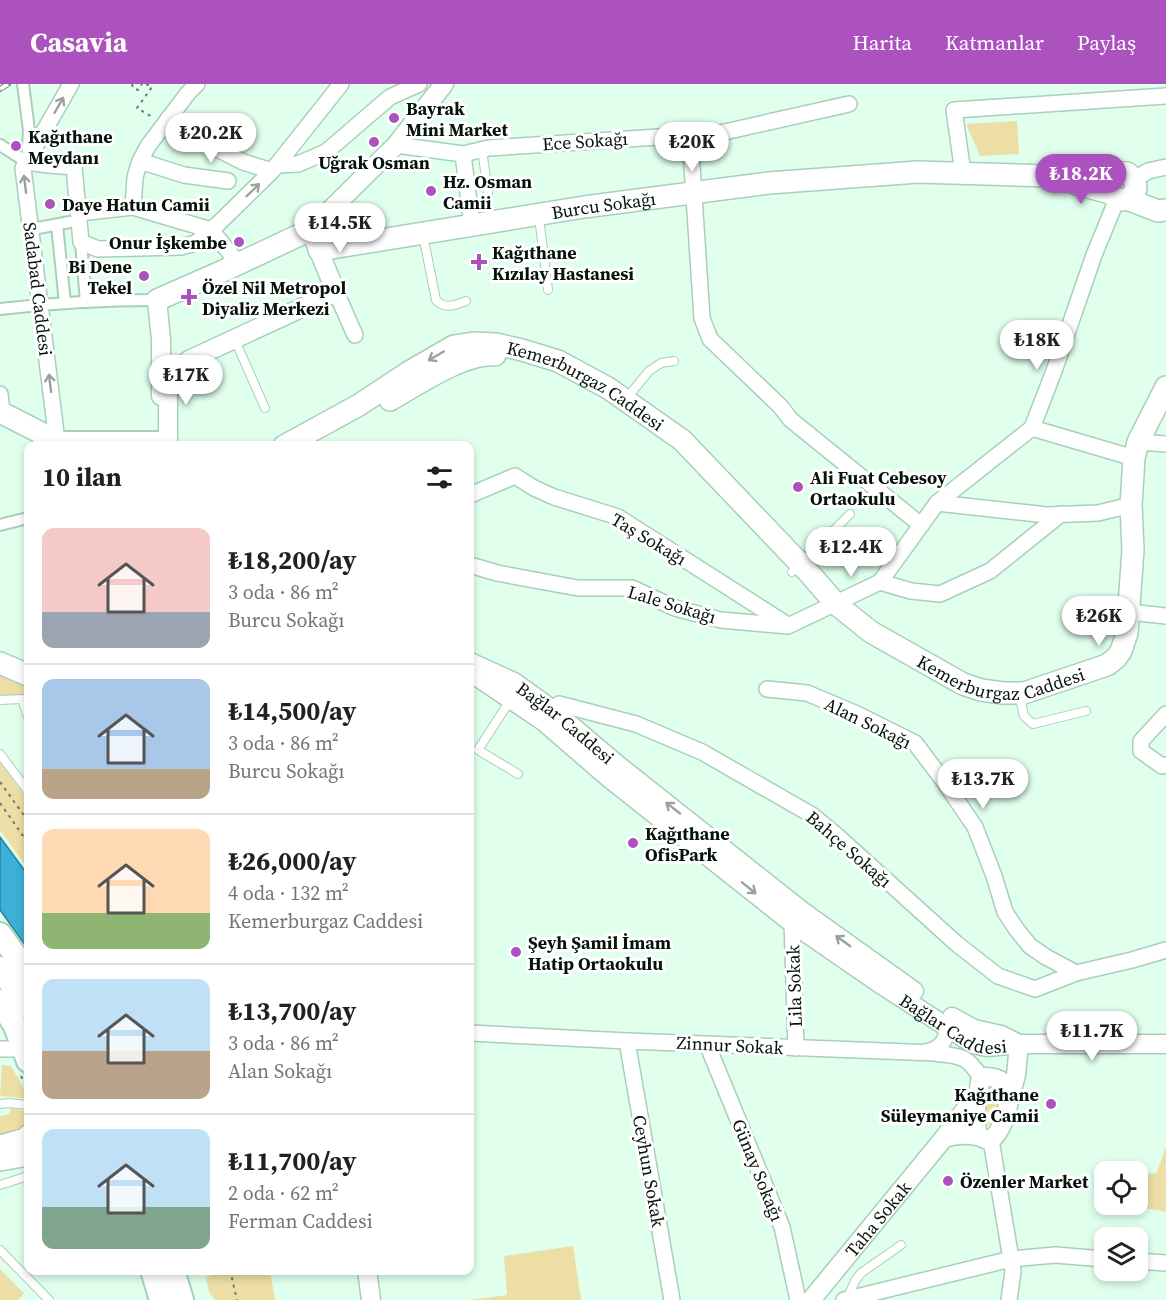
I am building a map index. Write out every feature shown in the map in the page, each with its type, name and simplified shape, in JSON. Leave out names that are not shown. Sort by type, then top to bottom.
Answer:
[{"type":"main road","name":"Burcu Sokağı","points":[[319,250],[584,207],[768,183],[918,172],[1050,176],[1069,179],[1077,174],[1123,189],[1158,211],[1166,210]]},
{"type":"main road","points":[[157,300],[310,230]]},
{"type":"main road","name":"Kemerburgaz Caddesi","points":[[293,441],[359,405],[454,346],[473,343],[496,344],[522,350],[558,361],[608,388],[682,440],[796,568]]},
{"type":"main road","name":"Kemerburgaz Caddesi","points":[[315,441],[461,361],[480,355],[492,354],[555,370],[583,384],[663,437],[796,568],[871,632],[963,684],[981,690],[1024,693],[1107,665],[1121,651],[1127,633],[1129,612],[1132,550],[1131,505],[1136,450],[1166,387]]},
{"type":"main road","points":[[1,406],[59,441]]},
{"type":"main road","points":[[0,663],[24,673]]},
{"type":"main road","points":[[0,934],[24,967]]},
{"type":"main road","points":[[0,968],[24,1002]]},
{"type":"main road","points":[[0,1000],[15,1026],[24,1050]]},
{"type":"main road","points":[[0,1146],[24,1140]]},
{"type":"main road","points":[[0,1160],[24,1156]]},
{"type":"main road","points":[[154,1275],[161,1300]]},
{"type":"main road","points":[[174,1275],[182,1300]]},
{"type":"main road","points":[[191,1275],[195,1300]]},
{"type":"street","points":[[23,84],[29,130],[27,162]]},
{"type":"street","points":[[27,162],[71,84]]},
{"type":"street","points":[[133,207],[135,177],[140,161],[148,146],[197,84]]},
{"type":"street","points":[[81,242],[98,249],[181,247],[196,243],[275,168],[341,84]]},
{"type":"street","points":[[166,122],[243,162],[275,168],[298,164],[326,152],[390,98],[419,84]]},
{"type":"street","points":[[355,335],[310,230],[396,145],[444,84]]},
{"type":"street","points":[[963,173],[954,110],[1166,96]]},
{"type":"street","name":"Ece Sokağı","points":[[396,145],[463,154],[501,147],[720,133],[849,104]]},
{"type":"street","points":[[690,135],[702,318],[710,339],[780,406],[791,420],[921,525]]},
{"type":"street","points":[[0,145],[27,162],[74,167],[74,218],[81,242],[86,302]]},
{"type":"street","points":[[463,154],[472,226]]},
{"type":"street","points":[[140,161],[184,175],[228,181]]},
{"type":"street","name":"Sadabad Caddesi","points":[[27,162],[23,168],[59,441]]},
{"type":"street","points":[[1061,514],[990,571],[940,594],[911,591],[880,582],[937,503],[1032,428],[1094,255],[1123,189],[1148,171],[1166,167]]},
{"type":"street","points":[[38,228],[57,225],[74,218],[133,207],[211,230],[239,264]]},
{"type":"street","points":[[57,225],[65,303]]},
{"type":"street","points":[[164,441],[168,388],[174,374],[189,360],[336,292]]},
{"type":"street","points":[[0,309],[65,303],[157,300],[161,339],[164,441]]},
{"type":"street","points":[[161,339],[176,357],[189,360]]},
{"type":"street","points":[[1032,428],[1136,450],[1166,444]]},
{"type":"street","name":"Taş Sokağı","points":[[474,493],[515,476],[554,497],[618,517],[788,626]]},
{"type":"street","points":[[937,503],[1047,515],[1098,513],[1131,505]]},
{"type":"street","points":[[0,525],[24,519]]},
{"type":"street","name":"Lale Sokağı","points":[[474,566],[497,573],[578,588],[632,588],[675,608],[721,620],[788,626],[880,582]]},
{"type":"street","points":[[1129,612],[1166,616]]},
{"type":"street","name":"Bağlar Caddesi","points":[[474,664],[514,682],[609,778],[792,923],[973,1044],[987,1047],[1019,1044]]},
{"type":"street","name":"Bağlar Caddesi","points":[[474,675],[511,699],[548,716],[619,766],[802,911],[950,1016],[974,1029],[1001,1035],[1019,1044]]},
{"type":"street","name":"Alan Sokağı","points":[[767,689],[807,693],[857,714],[915,743],[975,827],[1005,912],[1017,930],[1030,945],[1046,957],[1076,973]]},
{"type":"street","name":"Bahçe Sokağı","points":[[548,716],[560,704],[636,724],[702,752],[812,814],[957,944],[998,976],[1035,989],[1076,973]]},
{"type":"street","points":[[1166,714],[1141,741],[1141,751],[1162,766],[1166,765]]},
{"type":"street","name":"Lila Sokak","points":[[792,923],[796,1048]]},
{"type":"street","points":[[1076,973],[1166,950]]},
{"type":"street","points":[[925,1052],[937,1050],[943,1043],[947,1032],[943,1026]]},
{"type":"street","name":"Zinnur Sokak","points":[[474,1033],[925,1052],[963,1057],[972,1064],[979,1085]]},
{"type":"street","name":"Ceyhun Sokak","points":[[627,1041],[672,1300]]},
{"type":"street","name":"Günay Sokağı","points":[[707,1044],[782,1227],[798,1300]]},
{"type":"street","points":[[973,1044],[978,1056],[976,1131],[985,1138],[1011,1259],[1013,1271],[1009,1300]]},
{"type":"street","points":[[944,1138],[954,1134],[985,1138],[997,1135],[1002,1126],[1016,1075],[1019,1044],[1166,1044]]},
{"type":"street","points":[[0,1049],[24,1055]]},
{"type":"street","points":[[979,1085],[994,1078],[1002,1080],[1011,1093]]},
{"type":"street","name":"Taha Sokak","points":[[810,1300],[944,1138],[979,1085]]},
{"type":"street","points":[[846,1299],[1011,1259],[1055,1255],[1094,1257]]},
{"type":"street","points":[[1148,1262],[1166,1263]]},
{"type":"street","points":[[361,1275],[364,1300]]},
{"type":"street","points":[[368,1275],[371,1300]]},
{"type":"lane","points":[[482,149],[488,193]]},
{"type":"lane","points":[[539,215],[548,290]]},
{"type":"lane","points":[[423,234],[436,300],[447,307],[466,301]]},
{"type":"lane","points":[[235,339],[265,408]]},
{"type":"lane","points":[[625,400],[649,371],[661,363],[674,361]]},
{"type":"lane","points":[[796,568],[850,514]]},
{"type":"lane","points":[[1019,693],[1024,716],[1033,724],[1086,711]]},
{"type":"lane","points":[[0,700],[22,699],[24,705]]},
{"type":"lane","points":[[478,750],[511,699]]},
{"type":"lane","points":[[474,747],[518,774]]},
{"type":"lane","points":[[0,754],[24,786]]},
{"type":"lane","points":[[0,1104],[24,1105]]},
{"type":"lane","points":[[0,1185],[24,1177]]},
{"type":"lane","points":[[846,1299],[861,1274],[901,1245]]},
{"type":"lane","points":[[0,1250],[24,1274]]},
{"type":"lane","points":[[24,1275],[49,1300]]},
{"type":"path","points":[[132,84],[133,88],[138,90],[142,84]]},
{"type":"path","points":[[146,84],[152,87],[137,108],[166,122]]},
{"type":"path","points":[[0,782],[24,815]]},
{"type":"path","points":[[0,803],[24,837]]},
{"type":"path","points":[[231,1275],[237,1300]]},
{"type":"shaded area","points":[[1017,121],[1019,154],[980,156],[966,124]]},
{"type":"shaded area","points":[[0,675],[24,685],[24,696],[0,697]]},
{"type":"shaded area","points":[[0,762],[24,795],[24,863],[0,830]]},
{"type":"shaded area","points":[[2,1065],[11,1066],[24,1089],[24,1097],[0,1096]]},
{"type":"shaded area","points":[[988,1086],[997,1089],[998,1099],[994,1116],[985,1128],[980,1125]]},
{"type":"shaded area","points":[[11,1108],[24,1111],[24,1132],[0,1138],[0,1116],[9,1114]]},
{"type":"shaded area","points":[[1166,1147],[1166,1212],[1148,1209],[1148,1173],[1156,1174]]},
{"type":"shaded area","points":[[573,1246],[581,1300],[469,1300],[507,1295],[504,1256]]},
{"type":"shaded area","points":[[0,1269],[24,1293],[18,1300],[0,1300]]},
{"type":"shaded area","points":[[212,1275],[271,1275],[275,1300],[215,1300],[209,1292],[206,1277]]},
{"type":"water","points":[[0,837],[24,870],[24,943],[0,910]]},
{"type":"railway","points":[[0,89],[8,84]]},
{"type":"place","name":"Bayrak Mini Market","points":[[394,118]]},
{"type":"place","name":"Uğrak Osman","points":[[374,142]]},
{"type":"place","name":"Kağıthane Meydanı","points":[[16,146]]},
{"type":"place","name":"Hz. Osman Camii","points":[[431,191]]},
{"type":"place","name":"Daye Hatun Camii","points":[[50,204]]},
{"type":"place","name":"Onur İşkembe","points":[[239,242]]},
{"type":"place","name":"Kağıthane Kızılay Hastanesi","points":[[479,262]]},
{"type":"place","name":"Bi Dene Tekel","points":[[144,276]]},
{"type":"place","name":"Özel Nil Metropol Diyaliz Merkezi","points":[[189,297]]},
{"type":"place","name":"Ali Fuat Cebesoy Ortaokulu","points":[[798,487]]},
{"type":"place","name":"Kağıthane OfisPark","points":[[633,843]]},
{"type":"place","name":"Şeyh Şamil İmam Hatip Ortaokulu","points":[[516,952]]},
{"type":"place","name":"Kağıthane Süleymaniye Camii","points":[[1051,1104]]},
{"type":"place","name":"Özenler Market","points":[[948,1181]]}]
